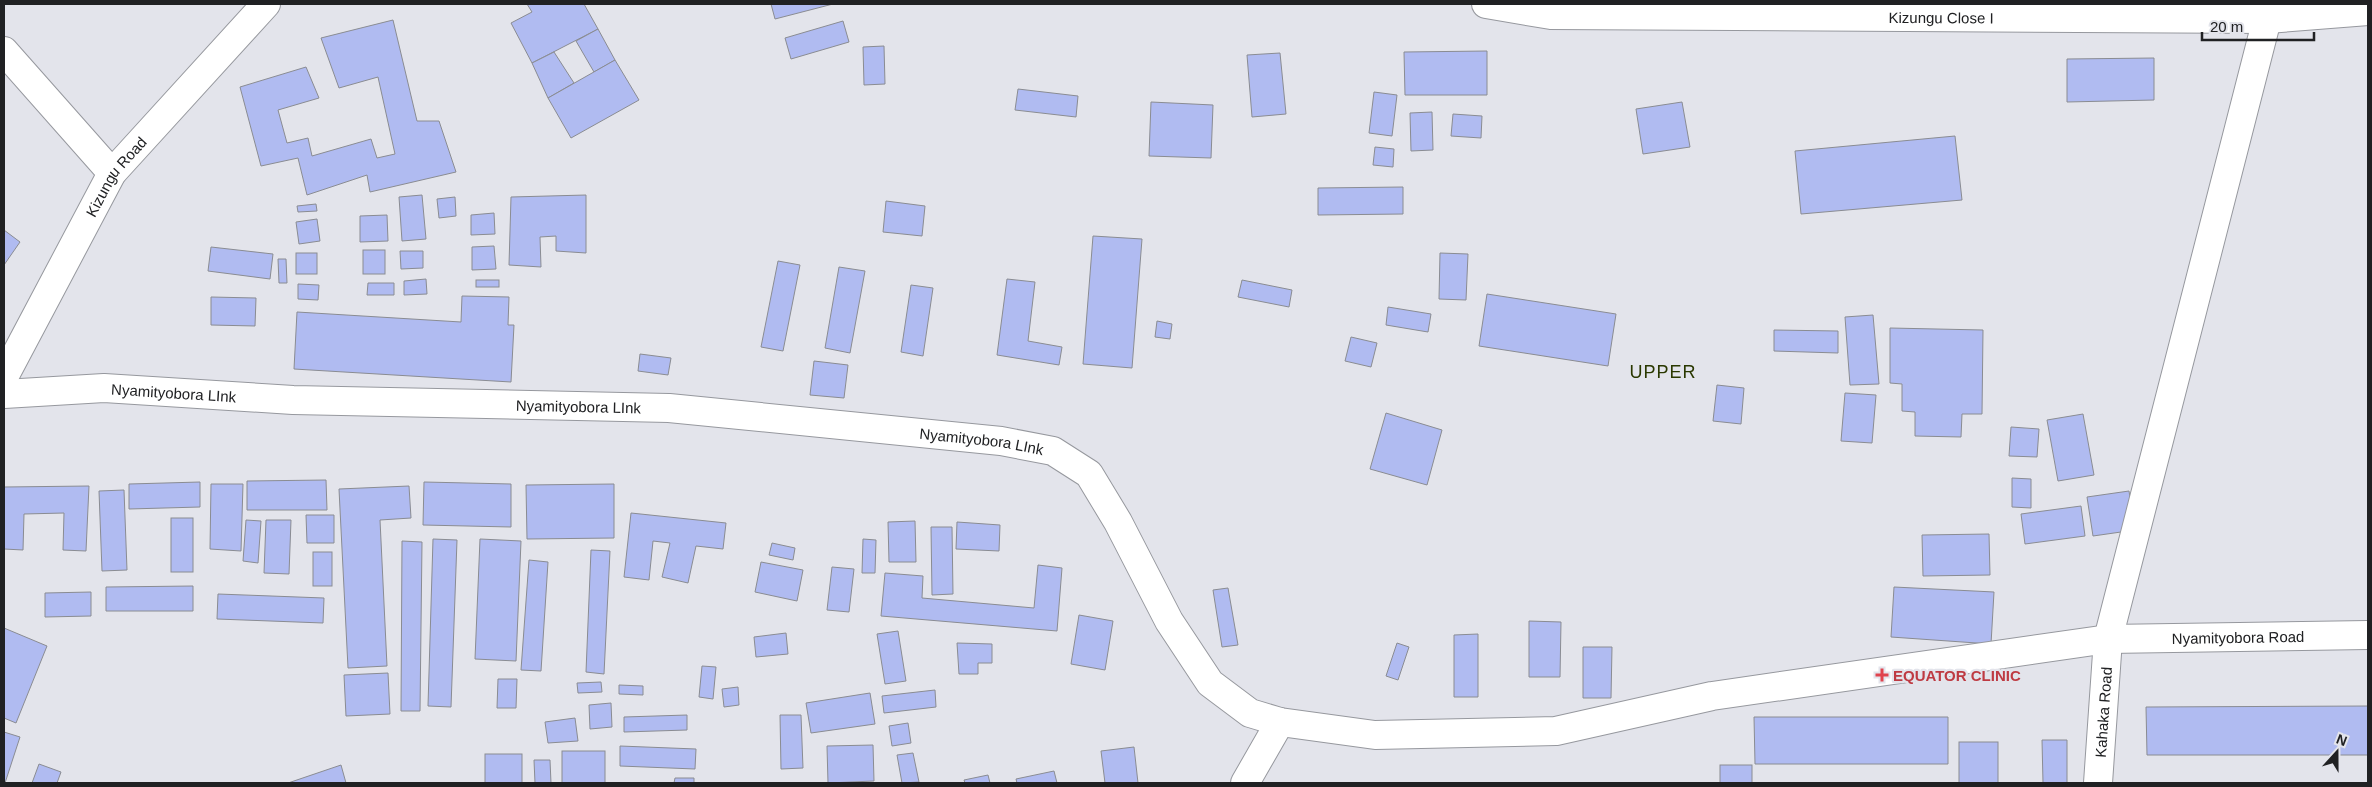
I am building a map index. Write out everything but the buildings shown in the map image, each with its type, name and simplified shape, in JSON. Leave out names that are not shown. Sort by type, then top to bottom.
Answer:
[{"type":"street","name":"Kizungu Road","points":[[4,377],[112,173],[266,4]]},
{"type":"street","name":"Kizungu Close I","points":[[1486,4],[1551,15],[2267,19],[2368,11]]},
{"type":"street","name":"Kahaka Road","points":[[2098,783],[2108,639],[2267,19]]},
{"type":"street","points":[[4,51],[112,173]]},
{"type":"street","name":"Nyamityobora LInk","points":[[4,394],[104,388],[293,400],[669,408],[1001,442],[1053,451],[1089,474],[1118,522],[1168,621],[1210,683],[1250,713],[1280,722]]},
{"type":"street","name":"Nyamityobora Road","points":[[1280,722],[1375,735],[1556,731],[1712,696],[2108,639],[2368,635]]},
{"type":"street","points":[[1245,783],[1280,722]]},
{"type":"place","name":"EQUATOR CLINIC","points":[[1882,675]]},
{"type":"district","name":"UPPER","points":[[1663,372]]}]
